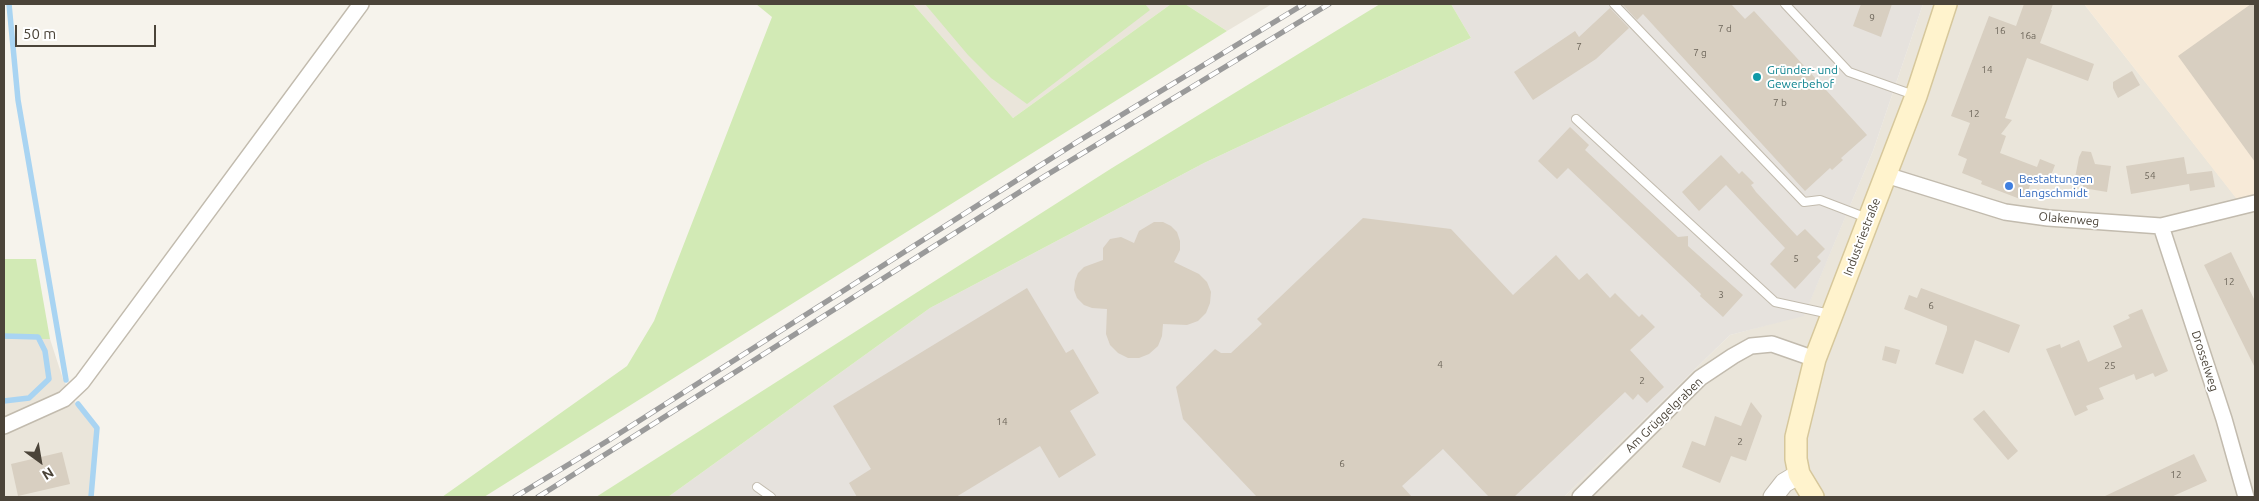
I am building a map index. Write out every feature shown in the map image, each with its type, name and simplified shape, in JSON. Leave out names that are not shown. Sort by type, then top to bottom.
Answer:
[{"type":"main road","name":"Industriestraße","points":[[1799,474],[1796,458],[1796,437],[1815,359],[1916,96],[1946,4]]},
{"type":"main road","points":[[1799,474],[1813,497]]},
{"type":"street","points":[[4,426],[64,399],[82,382],[362,4]]},
{"type":"street","name":"Olakenweg","points":[[1886,175],[2005,212],[2048,218],[2162,226],[2255,203]]},
{"type":"street","name":"Drosselweg","points":[[2162,226],[2224,419],[2246,497]]},
{"type":"street","name":"Am Grüggelgraben","points":[[1580,497],[1700,378],[1733,356],[1752,346],[1772,344],[1815,359]]},
{"type":"street","points":[[1773,497],[1784,483],[1799,474]]},
{"type":"lane","points":[[1614,4],[1804,202],[1820,200],[1869,219]]},
{"type":"lane","points":[[1785,4],[1849,72],[1916,96]]},
{"type":"lane","points":[[1576,119],[1775,302],[1832,315]]},
{"type":"lane","points":[[758,487],[772,497]]},
{"type":"shaded area","points":[[913,4],[1171,4],[1013,118]]},
{"type":"shaded area","points":[[1185,4],[1272,4],[1227,31]]},
{"type":"shaded area","points":[[1451,4],[1923,4],[1873,151],[1804,316],[1730,335],[1564,497],[668,497],[930,308],[1204,163],[1471,38]]},
{"type":"shaded area","points":[[1923,4],[2084,4],[2239,201],[2255,197],[2255,497],[1564,497],[1730,335],[1804,315],[1873,151]]},
{"type":"shaded area","points":[[2084,4],[2255,4],[2255,197],[2239,202]]},
{"type":"shaded area","points":[[4,339],[50,339],[63,379],[76,404],[95,429],[90,497],[4,497]]},
{"type":"green space","points":[[756,4],[913,4],[1013,118],[1171,4],[1185,4],[1227,31],[484,497],[442,497],[627,366],[654,321],[772,17]]},
{"type":"green space","points":[[925,4],[1145,4],[1150,10],[1027,104],[991,78],[968,55]]},
{"type":"green space","points":[[1380,4],[1451,4],[1471,38],[1204,163],[930,308],[668,497],[596,497],[1112,168]]},
{"type":"green space","points":[[4,259],[36,259],[50,339],[4,339]]},
{"type":"building","name":"Gründer- und Gewerbehof","points":[[1622,4],[1731,4],[1745,19],[1754,11],[1867,135],[1841,158],[1843,160],[1832,170],[1830,168],[1805,191],[1643,14],[1637,20]]},
{"type":"building","points":[[1861,4],[1892,4],[1881,37],[1853,26]]},
{"type":"building","points":[[2024,4],[2053,4],[2040,43],[2094,64],[2088,81],[2027,58],[2005,118],[2012,120],[2001,134],[2006,136],[2000,153],[2037,167],[2040,159],[2055,165],[2048,183],[2033,177],[2026,196],[2021,194],[2020,199],[1981,184],[1982,181],[1962,173],[1967,159],[1958,155],[1970,123],[1951,116],[1989,16],[2016,26]]},
{"type":"building","points":[[2251,4],[2255,4],[2255,162],[2178,56]]},
{"type":"building","points":[[1610,8],[1629,28],[1596,59],[1533,100],[1514,72],[1575,31],[1579,37]]},
{"type":"building","points":[[2132,71],[2140,85],[2118,98],[2113,88],[2113,82]]},
{"type":"building","points":[[1570,127],[1589,145],[1585,150],[1678,237],[1688,236],[1688,246],[1743,295],[1723,317],[1568,168],[1557,179],[1538,161]]},
{"type":"building","points":[[2082,151],[2091,152],[2095,164],[2111,166],[2107,192],[2083,188],[2082,179],[2075,178]]},
{"type":"building","points":[[1721,155],[1739,174],[1742,171],[1754,183],[1751,185],[1756,192],[1797,236],[1805,229],[1825,249],[1817,257],[1821,261],[1795,289],[1770,264],[1785,248],[1726,185],[1699,211],[1682,192]]},
{"type":"building","points":[[2184,157],[2187,174],[2212,171],[2215,187],[2190,191],[2189,184],[2131,194],[2126,166]]},
{"type":"building","points":[[1363,218],[1451,229],[1513,295],[1556,255],[1579,280],[1587,273],[1610,298],[1615,293],[1639,317],[1642,314],[1655,327],[1630,350],[1664,387],[1647,403],[1638,394],[1633,400],[1625,392],[1514,497],[1489,497],[1443,449],[1402,486],[1412,497],[1257,497],[1183,419],[1176,387],[1215,349],[1221,353],[1231,353],[1262,324],[1257,319]]},
{"type":"building","points":[[1154,222],[1163,222],[1177,232],[1180,250],[1174,262],[1199,274],[1207,282],[1211,292],[1210,303],[1206,313],[1198,321],[1187,325],[1163,324],[1162,336],[1158,346],[1149,354],[1139,358],[1128,358],[1118,353],[1110,345],[1106,334],[1107,309],[1092,308],[1084,305],[1077,298],[1074,290],[1075,281],[1078,273],[1084,267],[1103,260],[1103,248],[1110,239],[1121,237],[1134,243],[1139,231]]},
{"type":"building","points":[[2231,252],[2255,301],[2255,368],[2204,265]]},
{"type":"building","points":[[1027,288],[1066,353],[1073,349],[1099,393],[1070,411],[1096,455],[1059,478],[1040,446],[956,497],[857,497],[849,483],[871,469],[833,406]]},
{"type":"building","points":[[1921,288],[2020,325],[2009,353],[1975,340],[1963,374],[1935,364],[1947,326],[1904,309],[1909,295],[1917,298]]},
{"type":"building","points":[[2142,309],[2168,371],[2155,377],[2153,373],[2136,380],[2134,374],[2099,388],[2104,399],[2086,406],[2088,410],[2075,416],[2046,349],[2060,344],[2061,348],[2079,340],[2088,362],[2122,347],[2113,326],[2130,318],[2128,315]]},
{"type":"building","points":[[1885,346],[1900,350],[1896,364],[1882,360]]},
{"type":"building","points":[[1751,402],[1762,416],[1746,461],[1731,456],[1720,483],[1682,467],[1692,441],[1705,446],[1715,416],[1741,426]]},
{"type":"building","points":[[1984,410],[2018,451],[2008,460],[1973,419]]},
{"type":"building","points":[[62,452],[70,484],[18,496],[11,464]]},
{"type":"building","points":[[2194,454],[2207,481],[2171,497],[2103,497]]},
{"type":"waterway","points":[[9,4],[18,100],[66,380]]},
{"type":"waterway","points":[[4,336],[38,337],[45,351],[49,379],[29,398],[4,401]]},
{"type":"waterway","points":[[78,404],[97,428],[91,497]]},
{"type":"railway","points":[[515,497],[609,440],[1077,142],[1304,4]]},
{"type":"railway","points":[[538,497],[1045,176],[1329,4]]},
{"type":"place","name":"Gründer- und Gewerbehof","points":[[1757,77]]},
{"type":"place","name":"Bestattungen Langschmidt","points":[[2009,186]]}]
